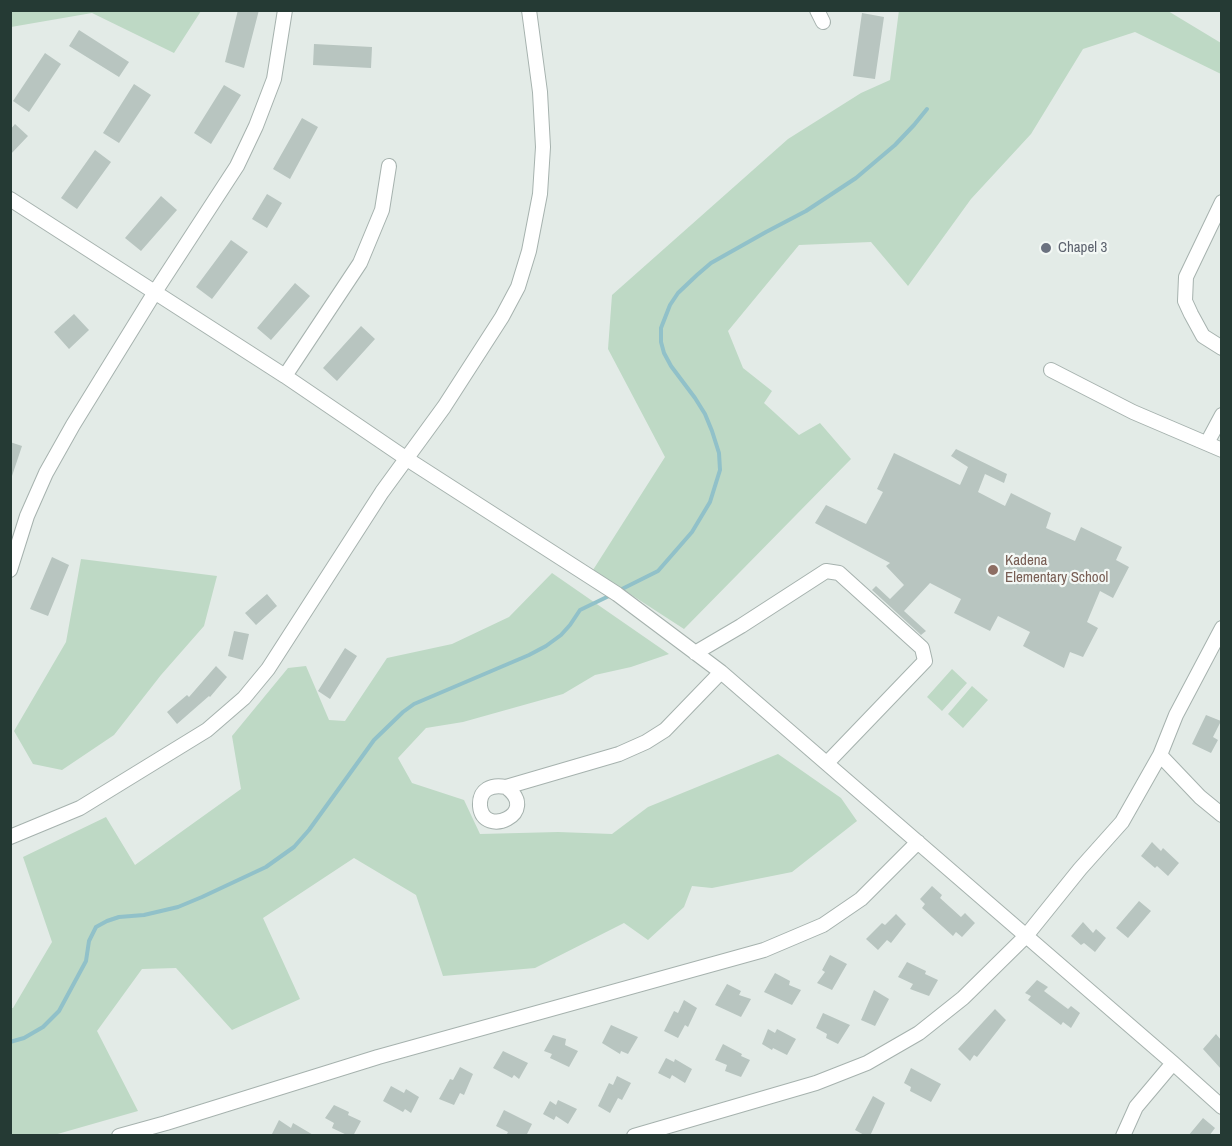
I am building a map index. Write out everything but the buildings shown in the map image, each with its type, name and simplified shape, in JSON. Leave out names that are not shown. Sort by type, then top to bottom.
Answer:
[{"type":"lane","points":[[10,570],[27,516],[46,473],[155,292],[237,166],[256,126],[274,79],[285,10]]},
{"type":"lane","points":[[10,837],[80,808],[207,730],[244,698],[268,669],[382,492],[444,407],[502,317],[518,287],[529,251],[540,194],[543,147],[540,92],[530,10]]},
{"type":"lane","points":[[285,376],[360,263],[382,210],[389,166]]},
{"type":"lane","points":[[1221,202],[1186,277],[1185,301],[1203,336],[1221,348]]},
{"type":"lane","points":[[12,203],[285,376],[407,459],[617,594],[722,672],[1221,1107]]},
{"type":"lane","points":[[1051,370],[1133,412],[1221,450]]},
{"type":"lane","points":[[1207,443],[1221,415]]},
{"type":"lane","points":[[695,653],[826,571],[838,573],[922,648],[925,661],[827,764]]},
{"type":"lane","points":[[634,1136],[816,1083],[867,1063],[919,1033],[963,998],[1026,936],[1080,868],[1122,822],[1160,755],[1176,715],[1221,628]]},
{"type":"lane","points":[[506,787],[619,754],[646,742],[665,730],[722,672]]},
{"type":"lane","points":[[1160,755],[1221,815]]},
{"type":"lane","points":[[119,1136],[168,1129],[378,1058],[764,950],[823,925],[861,899],[918,842]]},
{"type":"lane","points":[[1123,1136],[1136,1107],[1173,1063]]},
{"type":"green space","points":[[11,10],[201,11],[174,53],[92,13],[11,27]]},
{"type":"green space","points":[[899,10],[1168,11],[1221,43],[1221,74],[1135,32],[1083,49],[1031,134],[971,199],[908,286],[871,242],[799,245],[728,331],[743,368],[772,391],[764,403],[799,435],[820,423],[851,459],[684,629],[593,570],[665,457],[608,349],[612,295],[788,139],[861,93],[890,80]]},
{"type":"green space","points":[[81,559],[217,576],[204,626],[161,675],[114,735],[62,770],[33,764],[14,731],[66,642]]},
{"type":"green space","points":[[552,573],[669,654],[631,667],[595,675],[563,694],[463,722],[426,728],[398,758],[412,783],[464,800],[480,834],[558,832],[612,834],[648,807],[778,754],[841,798],[857,821],[792,872],[712,888],[692,886],[684,907],[648,940],[624,923],[535,968],[443,976],[416,895],[354,858],[263,918],[300,999],[232,1030],[176,968],[142,969],[97,1031],[138,1111],[54,1135],[11,1135],[11,1008],[52,942],[23,857],[106,817],[135,865],[241,789],[232,736],[288,668],[306,666],[329,720],[345,721],[387,658],[452,644],[509,617]]},
{"type":"green space","points":[[952,669],[967,683],[942,711],[927,697]]},
{"type":"green space","points":[[972,686],[988,700],[963,728],[948,714]]},
{"type":"waterway","points":[[618,591],[658,571],[692,532],[710,502],[720,470],[719,453],[705,414],[664,353],[661,328],[670,305],[678,293],[711,263],[806,211],[856,178],[895,145],[927,109]]},
{"type":"waterway","points":[[10,1042],[24,1038],[43,1027],[59,1011],[86,961],[89,941],[96,927],[119,917],[144,915],[178,907],[266,867],[294,847],[309,830],[374,740],[403,712],[414,704],[546,646],[561,635],[580,610],[611,595]]},
{"type":"place","name":"Chapel 3","points":[[1046,248]]},
{"type":"place","name":"Kadena Elementary School","points":[[993,570]]}]
